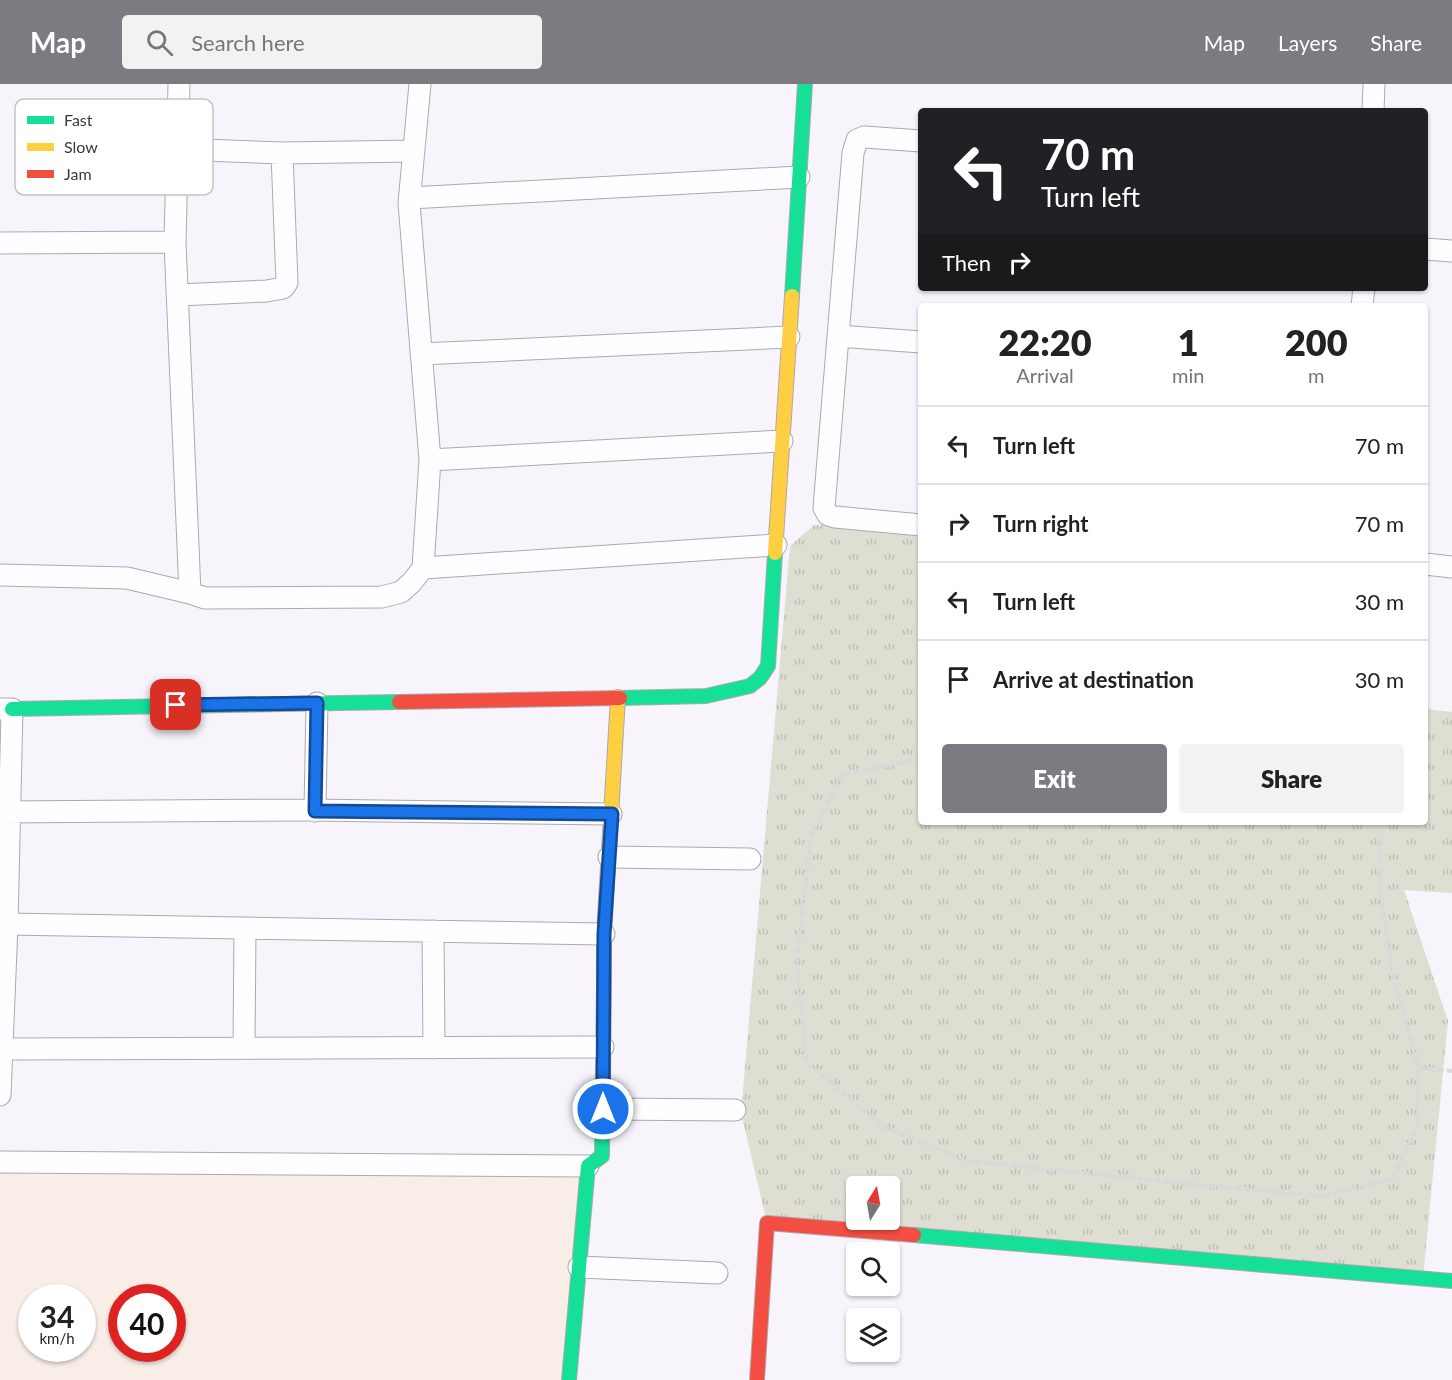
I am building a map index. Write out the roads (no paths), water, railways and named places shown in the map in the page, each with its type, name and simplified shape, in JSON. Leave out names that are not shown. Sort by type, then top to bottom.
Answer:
[{"type":"street","points":[[179,84],[179,99]]},
{"type":"street","points":[[0,576],[128,578],[205,598],[382,597],[401,592],[412,582],[423,568],[430,460],[410,198],[420,84]]},
{"type":"street","points":[[0,1095],[5,924],[6,709],[706,696],[750,686],[760,678],[768,666],[805,84]]},
{"type":"street","points":[[1373,108],[1374,84]]},
{"type":"street","points":[[918,141],[864,137],[857,140],[853,153],[824,508],[828,515],[836,517],[918,525]]},
{"type":"street","points":[[213,150],[282,153],[414,151]]},
{"type":"street","points":[[177,295],[267,291],[283,288],[287,283],[282,153]]},
{"type":"street","points":[[410,198],[799,177]]},
{"type":"street","points":[[176,195],[175,242],[190,593]]},
{"type":"street","points":[[0,243],[175,242]]},
{"type":"street","points":[[1428,249],[1452,251]]},
{"type":"street","points":[[838,336],[918,342]]},
{"type":"street","points":[[421,354],[789,337]]},
{"type":"street","points":[[430,460],[782,441]]},
{"type":"street","points":[[423,568],[776,545]]},
{"type":"street","points":[[1428,564],[1452,567]]},
{"type":"street","points":[[0,1162],[588,1166],[602,1156],[604,934],[618,697]]},
{"type":"street","points":[[315,811],[317,703]]},
{"type":"street","points":[[5,812],[315,811],[612,814]]},
{"type":"street","points":[[609,857],[750,859]]},
{"type":"street","points":[[5,924],[604,934]]},
{"type":"street","points":[[244,1048],[245,928]]},
{"type":"street","points":[[433,932],[434,1048]]},
{"type":"street","points":[[1,1055],[244,1048],[603,1047]]},
{"type":"street","points":[[603,1109],[735,1110]]},
{"type":"street","points":[[569,1380],[588,1166]]},
{"type":"street","points":[[757,1380],[767,1223],[1452,1281]]},
{"type":"street","points":[[579,1267],[717,1273]]}]
